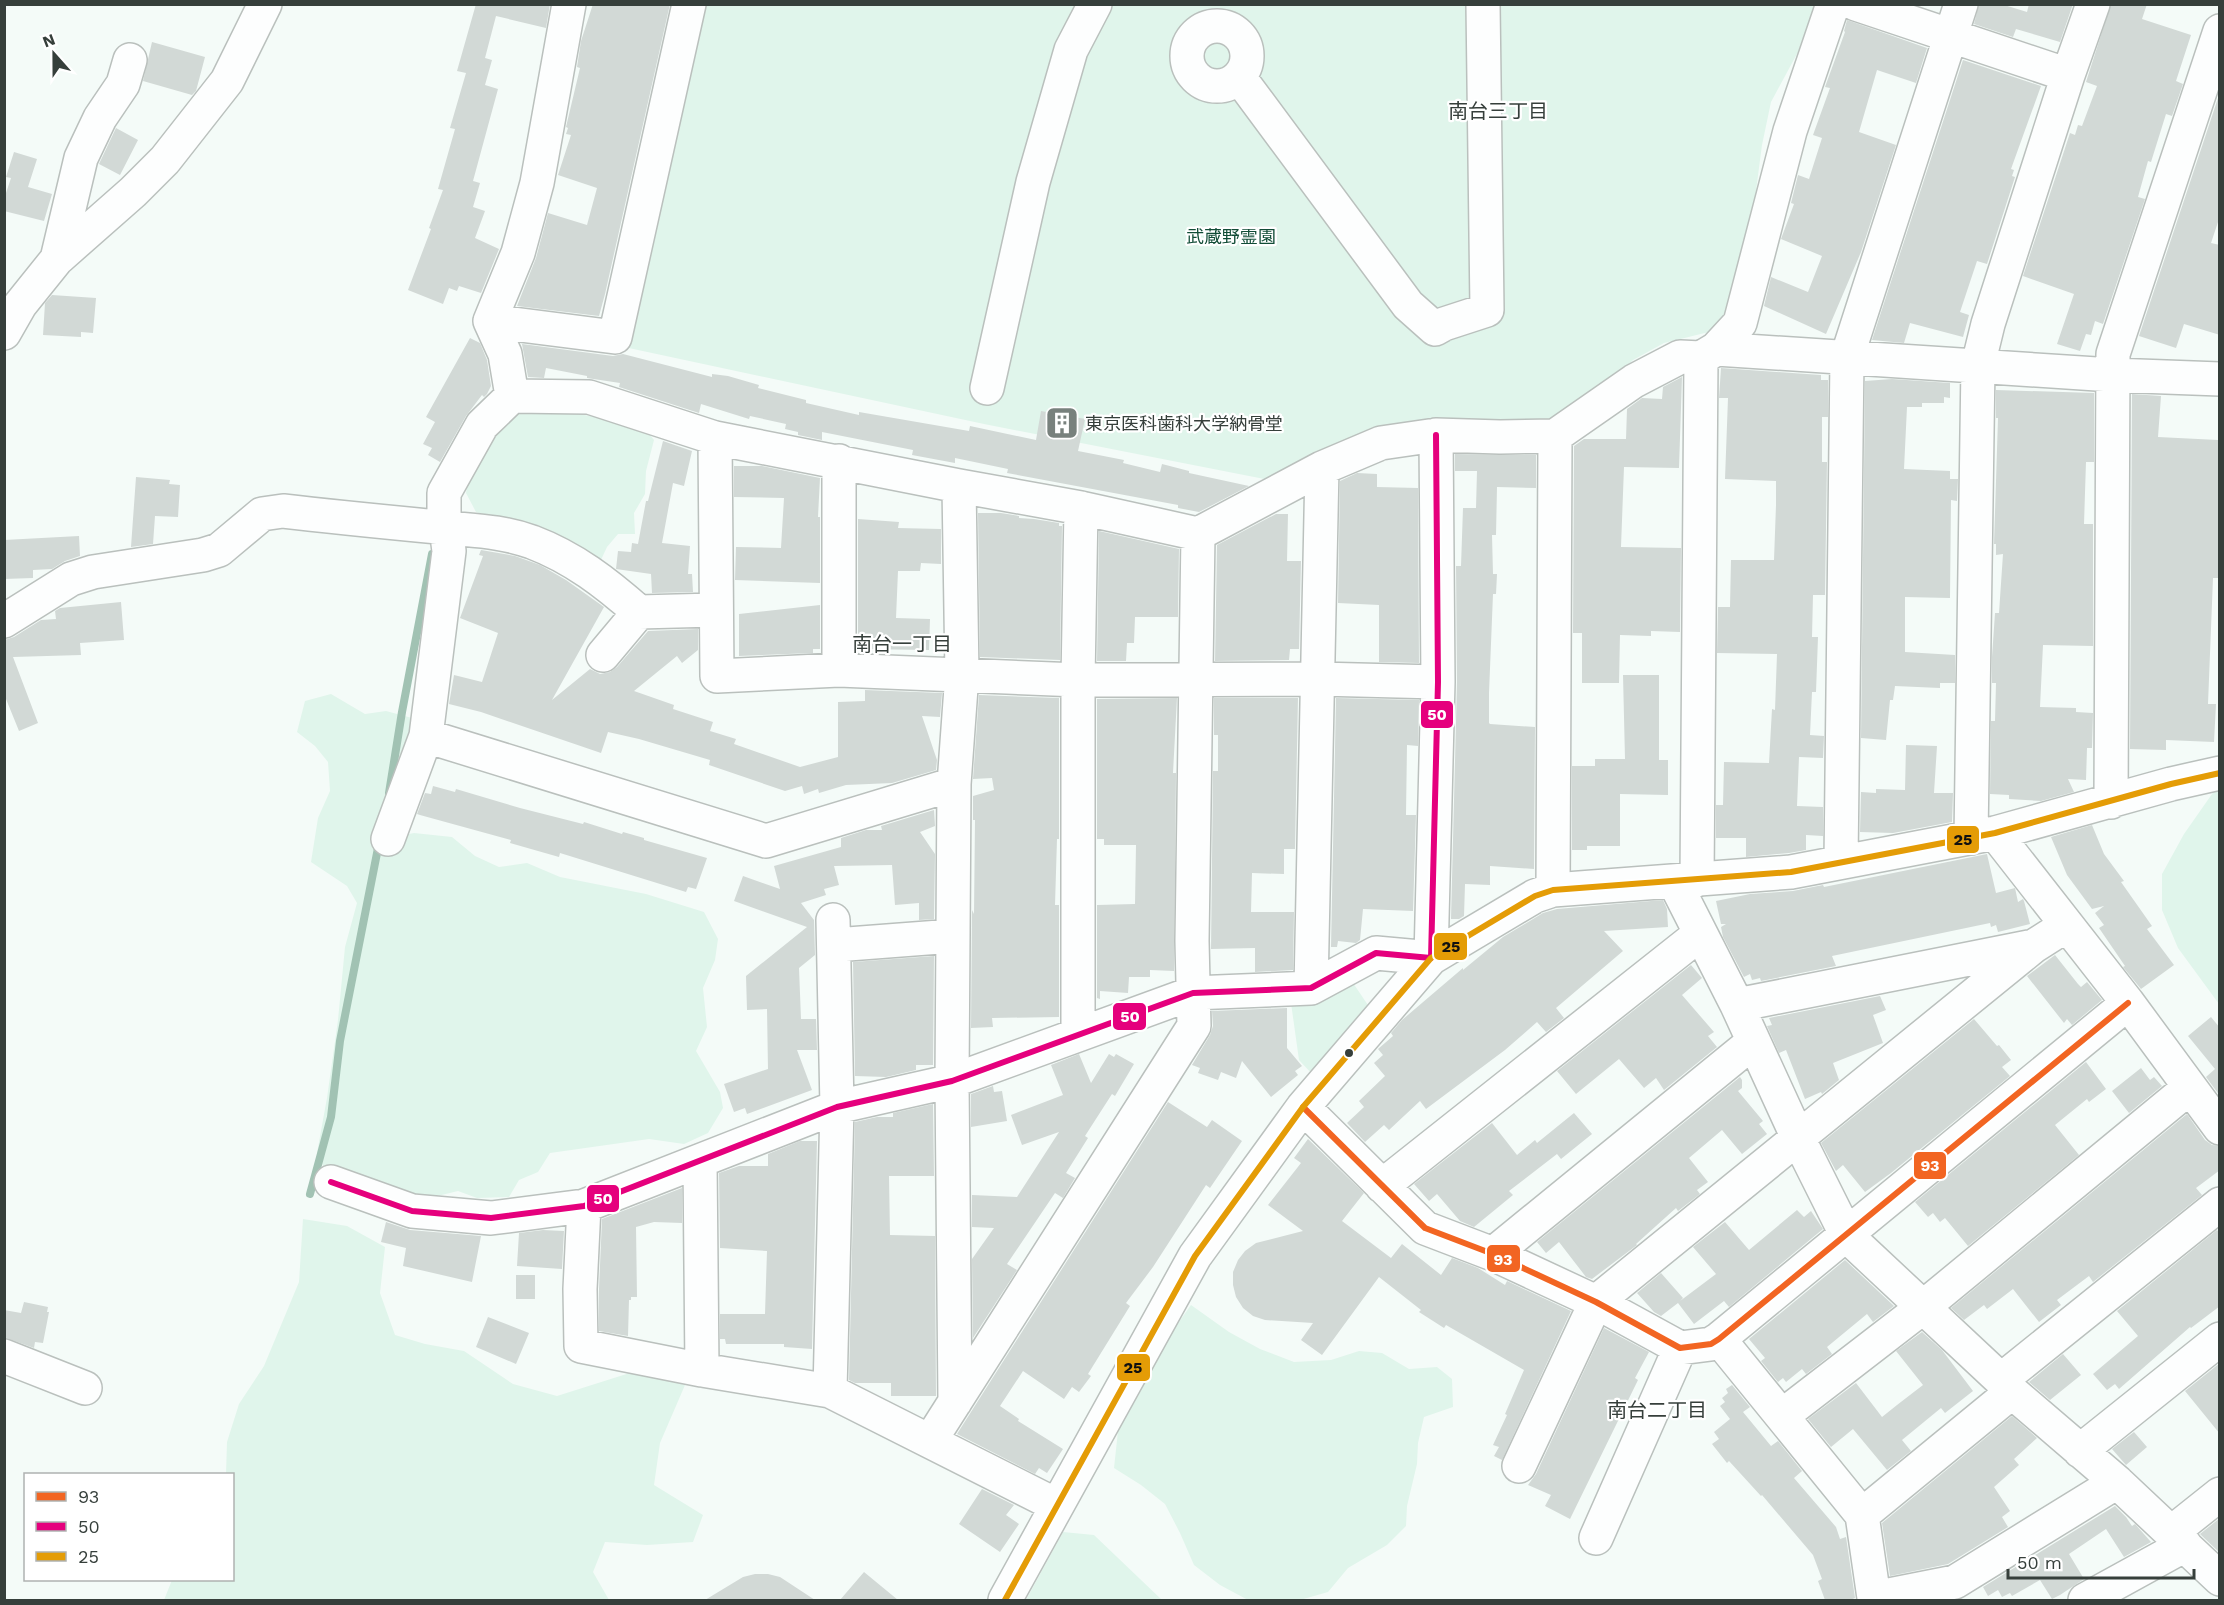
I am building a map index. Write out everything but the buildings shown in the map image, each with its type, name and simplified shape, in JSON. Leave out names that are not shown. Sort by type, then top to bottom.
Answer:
[{"type":"street","points":[[4,333],[20,305],[57,259],[133,192],[165,160],[227,81],[265,4]]},
{"type":"street","points":[[512,396],[505,354],[490,321],[518,253],[537,183],[569,4]]},
{"type":"street","points":[[490,321],[615,337],[689,4]]},
{"type":"street","points":[[987,388],[1033,182],[1071,50],[1095,4]]},
{"type":"street","points":[[1239,77],[1408,305],[1435,329],[1487,310],[1483,4]]},
{"type":"street","points":[[1833,4],[1790,131],[1740,323],[1708,353],[1686,880],[1700,934],[1737,1005],[1798,1138],[1847,1236],[2006,1386],[2116,1482],[2220,1579]]},
{"type":"street","points":[[1856,4],[1957,20],[2068,75]]},
{"type":"street","points":[[2093,4],[1988,324],[1978,365],[1983,836],[2067,925],[2220,1128]]},
{"type":"street","points":[[1841,862],[1847,357],[1957,20]]},
{"type":"street","points":[[2111,802],[2113,354],[2220,31]]},
{"type":"street","points":[[57,259],[81,159],[100,118],[123,84],[130,60]]},
{"type":"street","points":[[388,839],[426,736],[449,551],[444,493],[482,425],[512,396],[589,398],[715,438],[1081,508],[1198,534],[1322,468],[1382,443],[1436,435],[1500,437],[1555,435],[1634,381],[1680,357],[1708,353],[1847,357],[2112,375],[2220,379]]},
{"type":"street","points":[[1431,958],[1438,682],[1436,435]]},
{"type":"street","points":[[1553,890],[1555,435]]},
{"type":"street","points":[[715,438],[717,676],[839,670],[1077,680],[1318,679],[1438,682]]},
{"type":"street","points":[[839,461],[839,670]]},
{"type":"street","points":[[1311,988],[1322,468]]},
{"type":"street","points":[[955,1402],[952,1082],[954,784],[962,674],[959,486]]},
{"type":"street","points":[[1078,1034],[1077,680],[1081,508]]},
{"type":"street","points":[[4,621],[71,579],[93,572],[203,555],[219,550],[262,514],[283,511],[446,528],[490,530],[532,542],[572,561],[602,579],[639,612],[715,610]]},
{"type":"street","points":[[930,1441],[1194,1026],[1198,534]]},
{"type":"street","points":[[603,655],[639,612]]},
{"type":"street","points":[[426,736],[766,841],[954,784]]},
{"type":"street","points":[[1005,1600],[1195,1256],[1303,1107],[1431,958],[1535,896],[1553,890],[1791,872],[1983,836],[2171,784],[2220,773]]},
{"type":"street","points":[[1519,1466],[1596,1302],[2034,946],[2067,925]]},
{"type":"street","points":[[830,1391],[837,1107],[834,933],[953,936]]},
{"type":"street","points":[[1382,1186],[1700,934]]},
{"type":"street","points":[[1737,1005],[2034,946]]},
{"type":"street","points":[[331,1182],[412,1211],[491,1218],[584,1206],[837,1107],[952,1082],[1193,993],[1311,988],[1376,953],[1431,958]]},
{"type":"street","points":[[1303,1107],[1425,1228],[1493,1254],[1596,1302],[1680,1348],[1711,1344],[1719,1339],[2128,1003]]},
{"type":"street","points":[[1493,1254],[1753,1042]]},
{"type":"street","points":[[1782,1416],[1922,1308],[2189,1088]]},
{"type":"street","points":[[700,1161],[702,1370]]},
{"type":"street","points":[[1862,1515],[2006,1386],[2220,1204]]},
{"type":"street","points":[[584,1206],[580,1289],[581,1346],[702,1370],[830,1391],[1056,1505]]},
{"type":"street","points":[[1719,1339],[1862,1515],[1874,1598],[1955,1582],[1965,1590],[2116,1482]]},
{"type":"street","points":[[2079,1451],[2220,1339]]},
{"type":"street","points":[[1596,1538],[1680,1348]]},
{"type":"street","points":[[4,1356],[85,1388]]},
{"type":"street","points":[[2085,1600],[2178,1539],[2220,1494]]},
{"type":"green space","name":"武蔵野霊園","points":[[699,5],[1815,5],[1798,52],[1771,102],[1762,145],[1754,206],[1729,317],[1717,330],[1664,343],[1633,360],[1615,378],[1557,420],[1280,482],[984,424],[624,347]]},
{"type":"green space","points":[[517,409],[557,410],[622,422],[646,430],[654,440],[646,471],[645,494],[634,513],[635,534],[618,534],[607,547],[600,562],[476,512],[466,493],[471,461]]},
{"type":"green space","points":[[331,694],[365,714],[386,711],[412,718],[404,835],[414,833],[452,837],[475,856],[499,867],[527,863],[560,877],[646,894],[704,912],[718,939],[715,960],[703,988],[707,1027],[696,1051],[720,1092],[723,1108],[708,1133],[684,1144],[649,1139],[550,1153],[538,1172],[519,1180],[509,1197],[477,1198],[458,1191],[417,1201],[324,1168],[317,1153],[338,1020],[345,947],[357,903],[347,886],[311,862],[318,818],[330,791],[328,762],[315,746],[297,732],[305,701]]},
{"type":"green space","points":[[2219,784],[2219,1004],[2178,948],[2162,910],[2162,874],[2184,834]]},
{"type":"green space","points":[[1351,980],[1374,1014],[1313,1075],[1299,1060],[1291,1003]]},
{"type":"green space","points":[[303,1219],[347,1226],[385,1247],[380,1293],[395,1335],[425,1344],[464,1351],[513,1384],[557,1396],[636,1371],[685,1385],[660,1443],[654,1485],[703,1515],[693,1542],[647,1545],[605,1542],[593,1572],[609,1600],[164,1600],[172,1581],[234,1581],[234,1473],[226,1473],[227,1442],[239,1404],[264,1366],[299,1282]]},
{"type":"green space","points":[[1191,1305],[1229,1332],[1260,1349],[1294,1362],[1331,1360],[1359,1351],[1382,1353],[1409,1369],[1437,1367],[1452,1379],[1453,1407],[1424,1417],[1418,1443],[1417,1464],[1407,1506],[1406,1526],[1387,1545],[1348,1568],[1328,1592],[1300,1600],[1248,1600],[1220,1585],[1194,1565],[1165,1504],[1114,1468],[1118,1431],[1142,1389],[1154,1357]]},
{"type":"green space","points":[[1063,1532],[1094,1535],[1162,1600],[1026,1600]]},
{"type":"waterway","points":[[389,793],[432,554]]},
{"type":"waterway","points":[[310,1194],[331,1117],[340,1041],[379,843]]},
{"type":"transit line","name":"50","points":[[331,1182],[412,1211],[491,1218],[584,1206],[837,1107],[952,1081],[1193,993],[1311,988],[1376,953],[1431,958],[1438,682],[1436,435]]},
{"type":"transit line","name":"25","points":[[1005,1600],[1195,1256],[1303,1107],[1431,958],[1535,896],[1553,890],[1791,872],[1995,833],[2171,784],[2220,773]]},
{"type":"transit line","name":"93","points":[[1303,1107],[1425,1228],[1493,1254],[1596,1302],[1680,1348],[1711,1344],[1719,1339],[2128,1003]]},
{"type":"place","name":"東京医科歯科大学納骨堂","points":[[1062,423]]},
{"type":"district","name":"南台三丁目","points":[[1498,111]]},
{"type":"district","name":"南台一丁目","points":[[902,644]]},
{"type":"district","name":"南台二丁目","points":[[1657,1410]]}]
